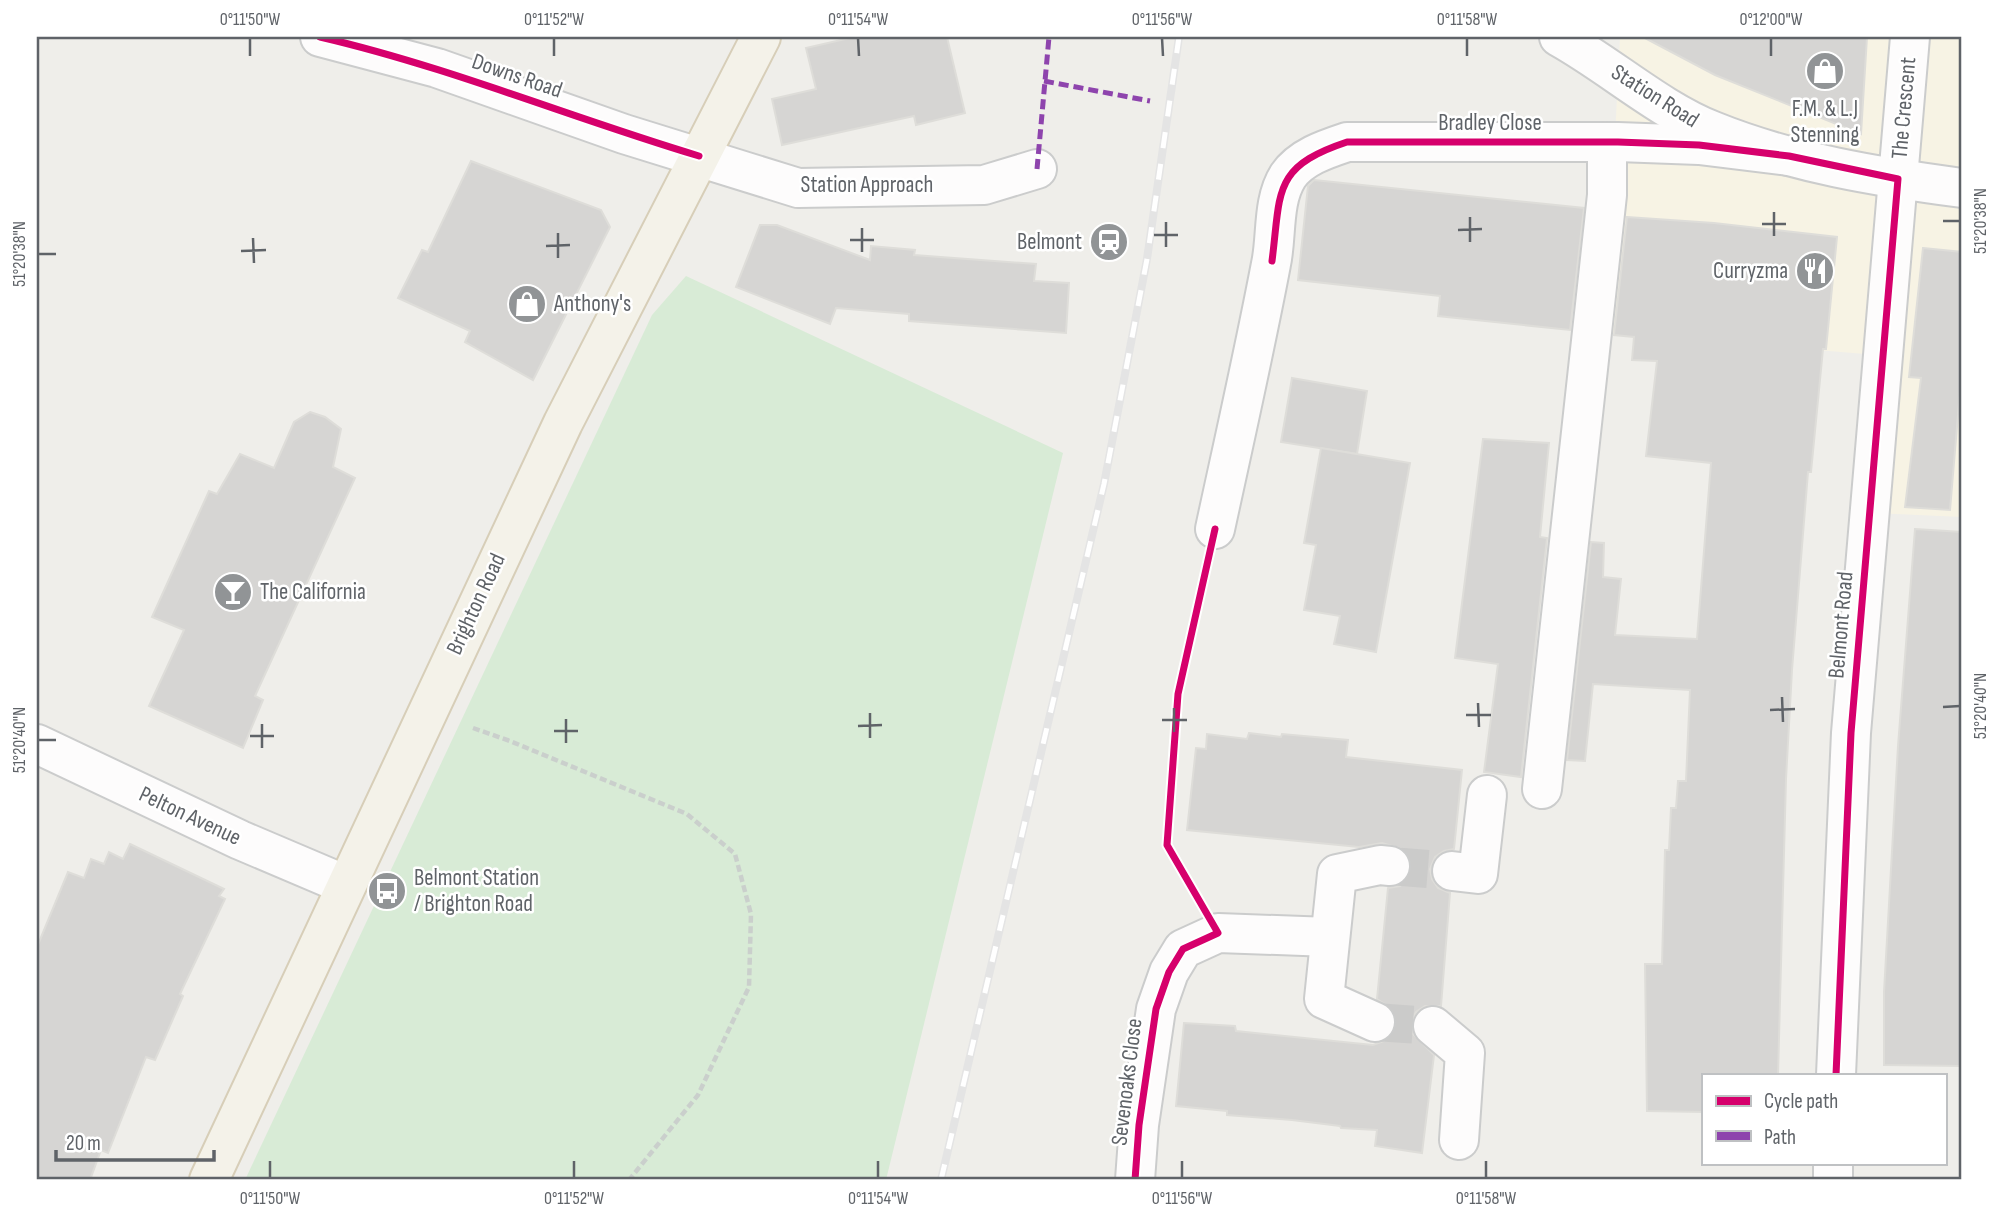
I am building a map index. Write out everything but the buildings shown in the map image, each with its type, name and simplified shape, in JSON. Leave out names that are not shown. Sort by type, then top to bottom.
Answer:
[{"type":"main road","name":"Brighton Road","points":[[209,1180],[563,423],[761,37]]},
{"type":"street","name":"Station Road","points":[[1559,37],[1671,109],[1712,131],[1789,156],[1898,179],[1962,188]]},
{"type":"street","name":"The Crescent","points":[[1898,179],[1910,37]]},
{"type":"street","name":"Downs Road","points":[[331,38],[441,53],[624,134],[699,156]]},
{"type":"street","name":"Bradley Close","points":[[1215,529],[1272,261],[1280,194],[1289,176],[1303,162],[1322,151],[1347,142],[1606,142],[1699,145],[1789,156]]},
{"type":"street","points":[[1542,789],[1607,195],[1606,142]]},
{"type":"street","name":"Station Approach","points":[[699,156],[798,188],[984,185],[1037,169]]},
{"type":"street","name":"Belmont Road","points":[[1836,1074],[1851,733],[1898,179]]},
{"type":"street","name":"Pelton Avenue","points":[[37,744],[240,840],[346,885]]},
{"type":"street","points":[[1452,871],[1478,874],[1487,795]]},
{"type":"street","points":[[1375,1022],[1324,999],[1337,874],[1380,865],[1390,866]]},
{"type":"street","name":"Sevenoaks Close","points":[[1135,1180],[1139,1125],[1156,1009],[1169,972],[1183,949],[1218,933],[1330,937]]},
{"type":"street","points":[[1433,1026],[1465,1053],[1459,1140]]},
{"type":"path","points":[[426,712],[510,741],[687,814],[735,854],[751,914],[749,987],[698,1095],[629,1180]]},
{"type":"shaded area","points":[[1620,37],[1962,37],[1962,517],[1874,513],[1901,357],[1602,332],[1610,237]]},
{"type":"green space","points":[[686,276],[1063,453],[886,1180],[245,1180],[652,315]]},
{"type":"tunnel","points":[[1390,866],[1452,871]]},
{"type":"tunnel","points":[[1375,1022],[1433,1026]]},
{"type":"railway","points":[[941,1180],[1104,484],[1147,259],[1179,37]]},
{"type":"marked path","points":[[1037,169],[1049,37]]},
{"type":"marked path","points":[[1044,81],[1150,101]]},
{"type":"cycle path","points":[[320,37],[416,63],[699,156]]},
{"type":"cycle path","points":[[1272,261],[1280,199],[1293,172],[1305,161],[1347,142],[1618,142],[1699,145],[1789,156],[1898,179],[1851,733],[1836,1074]]},
{"type":"cycle path","points":[[1135,1180],[1139,1125],[1156,1009],[1169,972],[1183,949],[1218,933],[1167,845],[1178,694],[1215,529]]},
{"type":"place","name":"F.M. & L.J Stenning","points":[[1825,71]]},
{"type":"place","name":"Belmont","points":[[1109,242]]},
{"type":"place","name":"Curryzma","points":[[1815,271]]},
{"type":"place","name":"Anthony's","points":[[527,304]]},
{"type":"place","name":"The California","points":[[233,592]]},
{"type":"place","name":"Belmont Station / Brighton Road","points":[[387,891]]}]
